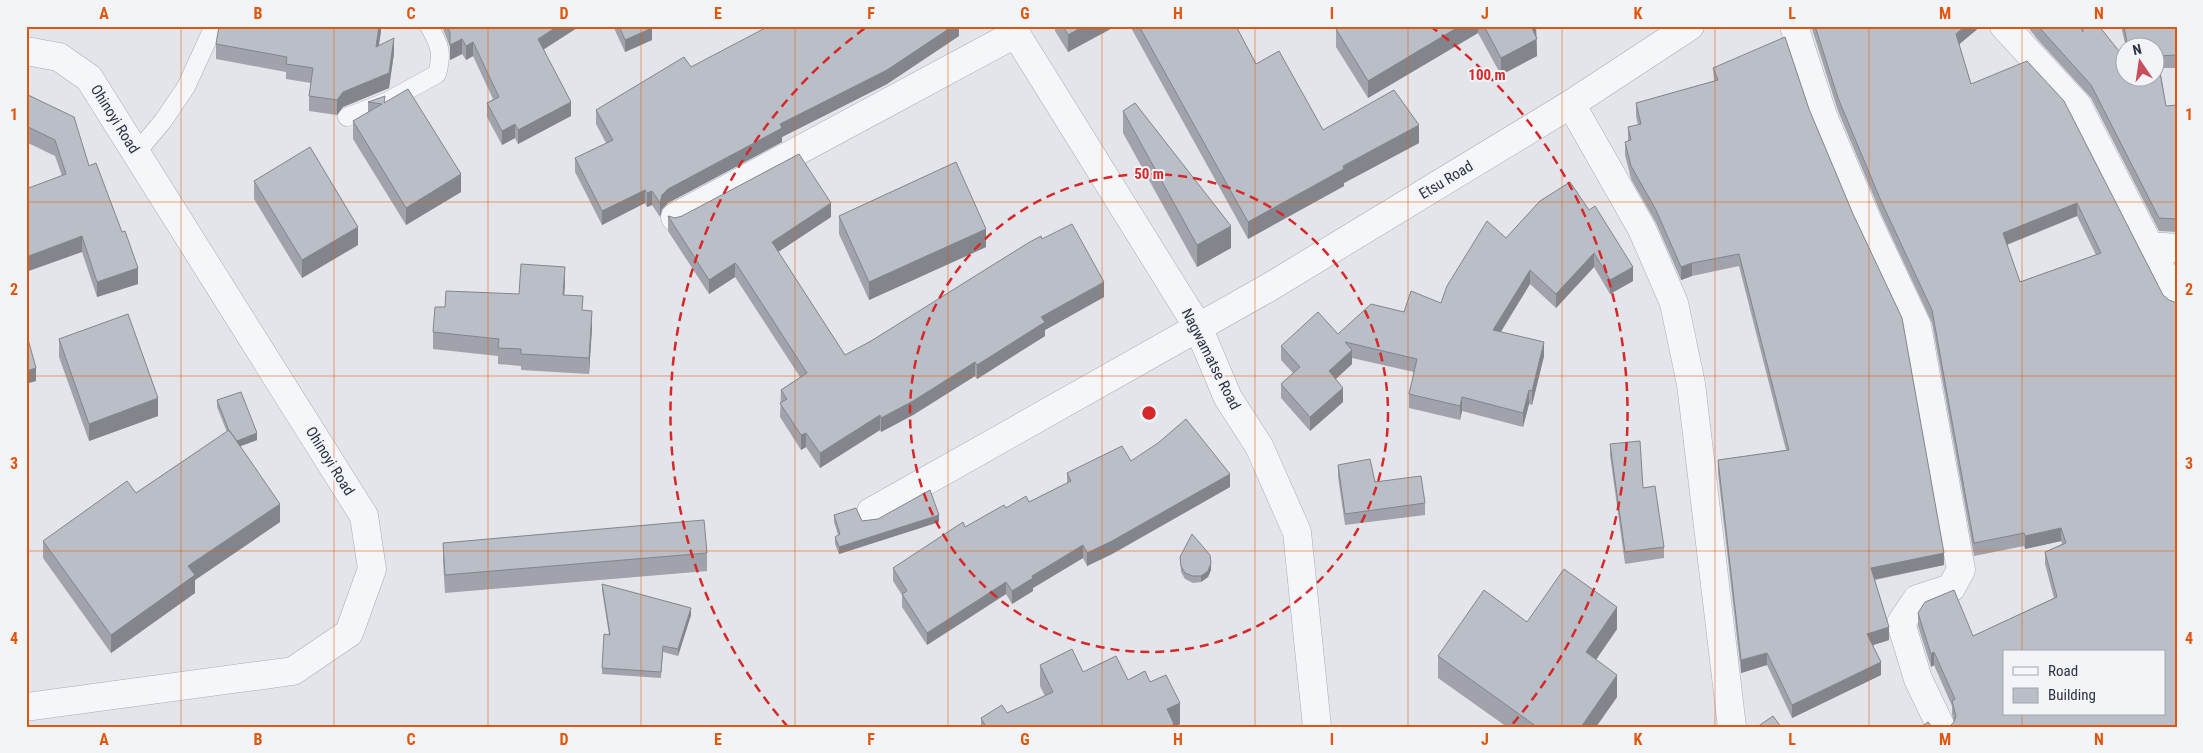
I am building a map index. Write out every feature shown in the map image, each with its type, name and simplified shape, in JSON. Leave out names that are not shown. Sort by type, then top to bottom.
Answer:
[{"type":"street","name":"Etsu Road","points":[[871,512],[1268,288],[1571,104],[1690,26]]},
{"type":"street","points":[[1794,26],[1822,116],[1867,220],[1917,326],[1960,570],[1951,588],[1917,599],[1901,623],[1918,679],[1941,727]]},
{"type":"street","points":[[2004,26],[2077,105],[2177,300]]},
{"type":"street","points":[[675,217],[1013,30]]},
{"type":"street","name":"Nagwamatse Road","points":[[1013,30],[1198,327],[1228,398],[1259,446],[1297,532],[1317,727]]},
{"type":"street","name":"Ohinoyi Road","points":[[26,51],[59,57],[89,78],[364,516],[372,570],[349,634],[293,671],[26,707]]},
{"type":"street","points":[[1571,104],[1642,229],[1674,303],[1691,384],[1732,727]]},
{"type":"street","points":[[2150,246],[2177,248]]},
{"type":"lane","points":[[136,153],[163,121],[186,87],[214,26]]},
{"type":"lane","points":[[347,117],[386,102],[437,74],[442,57],[438,42],[429,26]]},
{"type":"building","points":[[219,26],[379,26],[376,47],[394,38],[389,73],[343,92],[337,100],[309,96],[313,68],[286,64],[287,57],[216,44]]},
{"type":"building","points":[[447,26],[558,26],[538,39],[571,102],[518,130],[515,124],[502,131],[487,103],[499,97],[473,42],[466,46],[462,39],[450,45],[450,32]]},
{"type":"building","points":[[619,26],[651,26],[652,28],[625,40]]},
{"type":"building","points":[[769,26],[953,26],[887,70],[780,124],[782,128],[668,189],[662,195],[660,203],[652,191],[647,193],[645,190],[602,211],[575,158],[613,140],[596,110],[684,57],[691,67]]},
{"type":"building","points":[[1063,26],[1084,26],[1068,35]]},
{"type":"building","points":[[1139,26],[1236,26],[1256,64],[1279,51],[1323,130],[1394,90],[1419,125],[1343,166],[1344,169],[1248,222]]},
{"type":"building","points":[[1341,26],[1460,26],[1368,81],[1336,29]]},
{"type":"building","points":[[1484,26],[1535,26],[1532,28],[1537,39],[1501,58]]},
{"type":"building","points":[[1815,26],[1965,26],[1956,34],[1971,84],[2027,61],[2064,101],[2163,295],[2177,303],[2177,727],[1949,727],[1954,722],[1956,716],[1952,701],[1955,699],[1934,652],[1931,654],[1918,613],[1925,602],[1954,590],[1973,636],[2057,597],[2045,552],[2066,543],[2061,528],[2025,536],[2024,533],[1974,543],[1932,310],[1881,201],[1838,98]],"holes":[[[2077,203],[2101,253],[2020,282],[2003,233]]]},
{"type":"building","points":[[2038,26],[2080,26],[2083,32],[2082,26],[2099,26],[2116,47],[2116,88],[2163,88],[2166,106],[2177,105],[2177,219],[2159,218],[2091,85]]},
{"type":"building","points":[[2124,26],[2177,26],[2177,55],[2166,56],[2166,38],[2126,38]]},
{"type":"building","points":[[1785,37],[1809,109],[1853,214],[1902,318],[1944,553],[1871,568],[1889,627],[1867,634],[1881,662],[1792,705],[1767,653],[1741,660],[1718,460],[1789,450],[1739,254],[1681,267],[1656,210],[1631,166],[1625,142],[1631,140],[1628,127],[1641,124],[1636,103],[1718,80],[1713,68]]},
{"type":"building","points":[[408,89],[461,174],[406,208],[353,121],[382,104],[368,102],[385,96],[384,103]]},
{"type":"building","points":[[26,94],[74,117],[89,166],[96,163],[122,232],[125,231],[138,268],[97,282],[82,236],[26,257],[26,189],[66,174],[55,140],[26,126]]},
{"type":"building","points":[[1135,103],[1231,226],[1197,245],[1123,111]]},
{"type":"building","points":[[310,147],[358,227],[302,260],[254,181]]},
{"type":"building","points":[[799,154],[831,203],[772,242],[845,355],[871,341],[1028,243],[1041,236],[1042,239],[1072,224],[1104,282],[1041,317],[1045,322],[977,365],[975,362],[913,401],[881,418],[880,415],[820,453],[806,433],[801,435],[780,403],[787,399],[781,390],[807,373],[737,265],[735,263],[709,280],[668,216],[675,218],[682,216]]},
{"type":"building","points":[[956,162],[986,229],[869,282],[839,216]]},
{"type":"building","points":[[1570,182],[1589,210],[1595,206],[1633,267],[1610,280],[1594,253],[1556,294],[1530,270],[1493,330],[1544,342],[1532,391],[1529,390],[1523,413],[1462,397],[1460,406],[1409,394],[1417,359],[1345,342],[1352,350],[1329,371],[1343,388],[1310,417],[1281,384],[1300,367],[1281,346],[1318,312],[1338,334],[1371,304],[1404,312],[1411,291],[1441,303],[1447,286],[1487,221],[1506,238],[1540,201]]},
{"type":"building","points":[[521,264],[565,267],[563,295],[583,296],[582,310],[592,311],[589,358],[521,354],[521,349],[498,348],[499,339],[433,332],[435,307],[445,307],[446,291],[519,294]]},
{"type":"building","points":[[128,314],[158,398],[89,424],[59,339]]},
{"type":"building","points":[[26,332],[36,368],[26,371]]},
{"type":"building","points":[[241,392],[257,433],[237,441],[229,431],[217,400]]},
{"type":"building","points":[[1186,419],[1230,474],[1112,541],[1087,553],[1083,545],[1032,576],[1033,578],[1012,591],[1006,582],[927,633],[902,594],[907,591],[893,568],[963,522],[965,527],[1004,505],[1006,508],[1026,496],[1029,502],[1071,481],[1067,473],[1122,446],[1131,461],[1158,443]]},
{"type":"building","points":[[229,430],[280,504],[188,566],[195,575],[111,635],[43,541],[127,481],[136,493]]},
{"type":"building","points":[[1640,441],[1643,488],[1655,486],[1664,547],[1625,552],[1610,444]]},
{"type":"building","points":[[1370,459],[1375,482],[1421,476],[1425,503],[1345,514],[1338,465]]},
{"type":"building","points":[[930,490],[939,515],[839,547],[835,537],[840,534],[834,515],[856,508],[862,521],[878,519]]},
{"type":"building","points":[[704,520],[707,553],[445,575],[443,543]]},
{"type":"building","points":[[1192,534],[1210,555],[1211,563],[1208,571],[1201,576],[1185,573],[1181,566],[1180,557]]},
{"type":"building","points":[[1564,569],[1617,607],[1586,652],[1617,675],[1581,727],[1537,727],[1438,656],[1484,590],[1527,622]]},
{"type":"building","points":[[602,584],[691,608],[678,649],[663,646],[661,672],[602,668],[604,634],[610,635]]},
{"type":"building","points":[[1072,649],[1083,672],[1116,656],[1128,680],[1145,671],[1150,682],[1166,675],[1180,703],[1167,709],[1174,724],[1169,727],[986,727],[981,718],[1002,705],[1007,713],[1053,692],[1040,665]]},
{"type":"building","points":[[1773,716],[1781,727],[1757,727]]},
{"type":"building","points":[[1928,722],[1932,727],[1921,727]]}]
